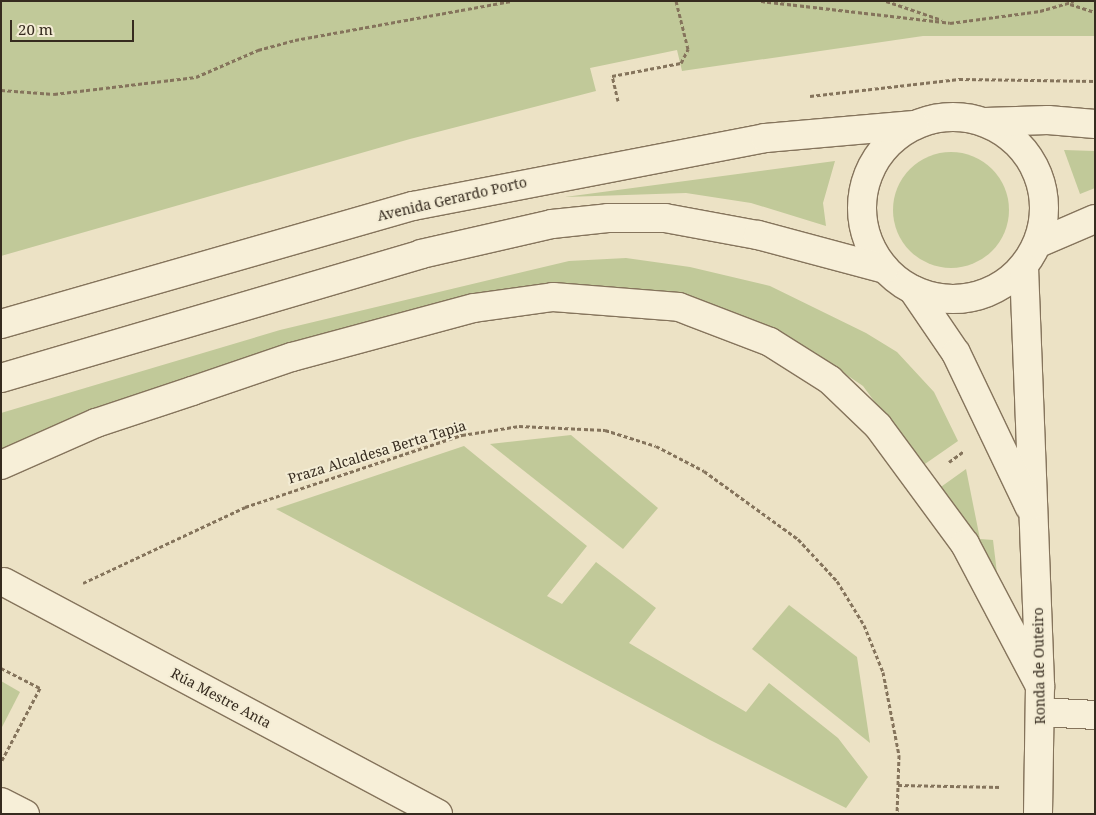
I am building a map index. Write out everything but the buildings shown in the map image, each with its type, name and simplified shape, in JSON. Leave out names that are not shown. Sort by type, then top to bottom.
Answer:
[{"type":"street","points":[[1,378],[411,256],[552,224],[608,218],[666,218],[758,234],[884,269],[913,290],[942,299],[972,298],[1000,287],[1024,267],[1039,243],[1045,219],[1044,194],[1038,171],[1024,150],[1007,134],[985,122],[962,116],[937,117],[914,125],[890,141],[872,163],[862,190],[861,218],[869,246],[884,269]]},
{"type":"street","points":[[985,122],[1048,120],[1095,124]]},
{"type":"street","name":"Avenida Gerardo Porto","points":[[1,324],[413,206],[765,138],[914,125]]},
{"type":"street","points":[[1039,243],[1095,219]]},
{"type":"street","name":"Ronda de Outeiro","points":[[1024,267],[1022,310],[1035,518],[1040,699],[1038,814]]},
{"type":"street","name":"Ronda de Outeiro","points":[[913,290],[956,353],[1035,518]]},
{"type":"street","points":[[1,465],[96,423],[192,390],[292,357],[474,308],[553,297],[679,307],[770,342],[830,380],[878,426],[965,544],[1040,699],[1095,715]]},
{"type":"street","name":"Rúa Mestre Anta","points":[[4,582],[438,814]]},
{"type":"street","points":[[1,802],[25,814]]},
{"type":"path","points":[[1,90],[54,94],[196,77],[258,50],[295,40],[512,1]]},
{"type":"path","points":[[618,101],[612,76],[681,63],[688,49],[676,1]]},
{"type":"path","points":[[762,1],[950,23],[1072,3],[1095,12]]},
{"type":"path","points":[[886,1],[950,23]]},
{"type":"path","name":"Praza Alcaldesa Berta Tapia","points":[[42,602],[245,507],[364,465],[462,435],[519,426],[604,430],[656,446],[704,471],[798,539],[837,581],[864,625],[883,672],[899,755],[897,814]]},
{"type":"path","points":[[1,668],[40,688],[1,762]]},
{"type":"path","points":[[898,785],[973,787]]},
{"type":"green space","points":[[1,1],[1095,1],[1095,36],[923,36],[682,71],[677,50],[590,68],[596,91],[410,139],[1,256]]},
{"type":"green space","points":[[1064,150],[1095,151],[1095,188],[1080,194]]},
{"type":"green space","points":[[951,152],[973,157],[992,169],[1004,188],[1009,210],[1004,232],[992,251],[973,263],[951,268],[929,263],[910,251],[898,232],[893,210],[898,188],[910,169],[929,157]]},
{"type":"green space","points":[[835,161],[823,203],[826,226],[751,203],[686,193],[565,197]]},
{"type":"green space","points":[[626,258],[690,267],[770,286],[866,333],[897,352],[934,392],[958,441],[922,466],[863,386],[807,348],[732,313],[676,297],[615,288],[558,286],[336,334],[182,379],[78,417],[1,453],[1,413],[280,330],[569,261]]},
{"type":"green space","points":[[571,435],[658,508],[623,549],[490,444]]},
{"type":"green space","points":[[464,446],[587,546],[547,596],[562,604],[596,562],[656,608],[629,643],[746,712],[769,683],[838,738],[868,777],[846,808],[710,740],[276,509]]},
{"type":"green space","points":[[966,469],[980,539],[993,540],[999,590],[938,489]]},
{"type":"green space","points":[[789,605],[857,657],[870,743],[752,649]]},
{"type":"green space","points":[[1,681],[20,692],[1,729]]}]
